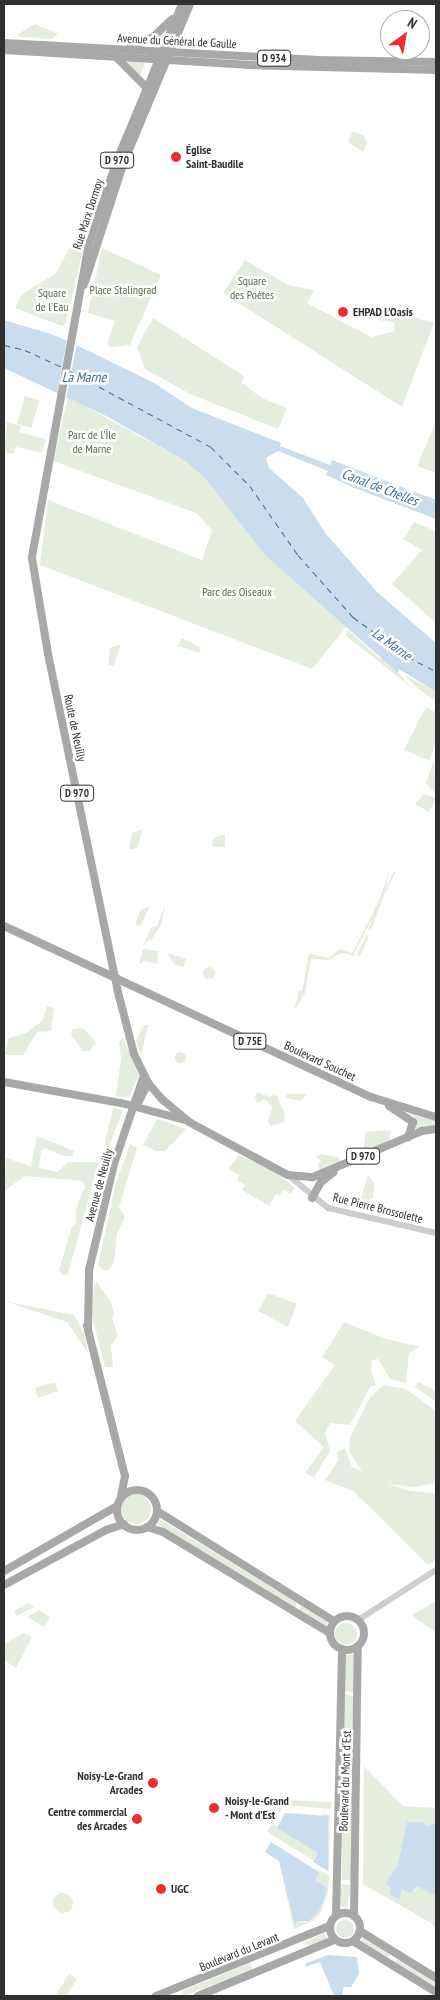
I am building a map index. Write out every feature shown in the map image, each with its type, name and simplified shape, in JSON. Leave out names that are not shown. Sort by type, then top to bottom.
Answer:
[{"type":"main road","name":"D 970","points":[[146,90],[160,50],[182,4]]},
{"type":"main road","name":"D 970","points":[[165,61],[190,4]]},
{"type":"main road","points":[[125,49],[153,37],[175,16]]},
{"type":"main road","name":"Avenue du Général de Gaulle","points":[[4,43],[170,50],[378,65]]},
{"type":"main road","name":"Avenue du Général de Gaulle","points":[[4,50],[165,61],[378,65]]},
{"type":"main road","points":[[116,57],[146,90]]},
{"type":"main road","name":"Rue Marx Dormoy","points":[[75,318],[102,225],[165,61]]},
{"type":"main road","name":"D 934","points":[[378,65],[436,62]]},
{"type":"main road","name":"D 934","points":[[378,65],[436,70]]},
{"type":"main road","name":"Rue Marx Dormoy","points":[[60,406],[89,243],[117,160],[146,90]]},
{"type":"main road","name":"Route de Neuilly","points":[[60,406],[33,548],[33,580],[115,979],[134,1054],[146,1079],[163,1100],[189,1122]]},
{"type":"main road","name":"D 75E","points":[[4,926],[115,979]]},
{"type":"main road","name":"Boulevard Souchet","points":[[115,979],[385,1102],[436,1117]]},
{"type":"main road","name":"Avenue de Neuilly","points":[[121,1498],[125,1476],[82,1302],[114,1164],[146,1079]]},
{"type":"main road","points":[[4,1082],[136,1106],[189,1122]]},
{"type":"main road","points":[[385,1102],[411,1119],[414,1126],[408,1137]]},
{"type":"main road","name":"Rue Pierre Brossolette","points":[[189,1122],[288,1175]]},
{"type":"main road","name":"D 970","points":[[288,1175],[313,1176],[408,1137],[436,1129]]},
{"type":"main road","points":[[312,1198],[323,1179],[348,1163]]},
{"type":"main road","name":"Avenue de Neuilly","points":[[125,1476],[137,1490]]},
{"type":"main road","points":[[4,1571],[117,1506],[121,1498],[137,1490],[149,1494],[157,1511],[334,1621]]},
{"type":"main road","points":[[117,1506],[124,1524],[135,1530],[147,1527],[163,1532],[330,1634]]},
{"type":"main road","points":[[147,1527],[157,1511]]},
{"type":"main road","points":[[4,1585],[106,1530],[124,1524]]},
{"type":"main road","points":[[346,1616],[358,1620],[364,1630],[358,1646],[342,1650],[333,1644],[330,1634],[334,1621],[346,1616]]},
{"type":"main road","name":"Boulevard du Mont d'Est","points":[[354,1916],[358,1646]]},
{"type":"main road","name":"Boulevard du Mont d'Est","points":[[336,1916],[342,1650]]},
{"type":"main road","points":[[360,1931],[353,1942],[345,1944],[334,1940],[329,1926],[336,1916],[345,1913],[354,1916],[360,1931],[436,1978]]},
{"type":"main road","name":"Boulevard du Levant","points":[[156,1996],[329,1926]]},
{"type":"main road","name":"Boulevard du Levant","points":[[198,1996],[334,1940]]},
{"type":"main road","points":[[353,1942],[436,1992]]},
{"type":"street","name":"Rue Pierre Brossolette","points":[[288,1175],[312,1198],[332,1210],[436,1233]]},
{"type":"street","points":[[358,1620],[436,1570]]},
{"type":"green space","points":[[35,24],[58,34],[51,39],[20,37],[18,34]]},
{"type":"green space","points":[[126,61],[145,63],[140,76]]},
{"type":"green space","points":[[353,131],[364,136],[367,143],[363,152],[348,142]]},
{"type":"green space","name":"Square de l'Eau","points":[[80,230],[85,241],[66,323],[62,326],[15,308],[22,294],[55,274]]},
{"type":"green space","name":"Place Stalingrad","points":[[102,248],[161,275],[130,345],[111,347],[107,344],[115,321],[88,313]]},
{"type":"green space","name":"Square des Poètes","points":[[245,260],[288,285],[314,290],[307,303],[371,337],[395,331],[394,322],[378,320],[371,304],[434,323],[402,407],[223,293]]},
{"type":"green space","points":[[153,318],[244,376],[242,383],[262,398],[287,408],[278,429],[190,394],[145,369],[137,347]]},
{"type":"green space","points":[[25,396],[39,400],[31,428],[17,424]]},
{"type":"green space","name":"Parc des Oiseaux","points":[[68,397],[182,459],[204,477],[264,554],[347,626],[312,669],[40,565],[48,500],[202,560],[212,530],[196,513],[53,461]]},
{"type":"green space","points":[[7,422],[21,426],[19,432],[46,439],[42,453],[16,447],[14,454],[4,452]]},
{"type":"green space","points":[[436,422],[436,473],[417,466]]},
{"type":"green space","points":[[414,522],[436,531],[436,623],[392,584],[422,550],[403,539]]},
{"type":"green space","points":[[348,630],[380,659],[386,659],[411,687],[345,635]]},
{"type":"green space","points":[[182,638],[201,648],[199,653],[178,646]]},
{"type":"green space","points":[[121,644],[114,665],[108,666],[110,648]]},
{"type":"green space","points":[[405,675],[436,692],[436,701],[416,687]]},
{"type":"green space","points":[[426,707],[436,713],[436,741],[430,761],[404,750]]},
{"type":"green space","points":[[436,754],[434,762],[436,794],[426,783]]},
{"type":"green space","points":[[424,794],[436,798],[429,812],[415,804]]},
{"type":"green space","points":[[143,829],[137,848],[129,850],[132,833]]},
{"type":"green space","points":[[225,834],[225,847],[212,846],[213,838]]},
{"type":"green space","points":[[390,869],[384,895],[371,930],[368,931]]},
{"type":"green space","points":[[394,871],[396,872],[353,957],[351,956]]},
{"type":"green space","points":[[166,902],[161,925],[150,942],[150,939],[143,946],[151,928],[157,926]]},
{"type":"green space","points":[[150,906],[140,926],[135,924],[140,911]]},
{"type":"green space","points":[[367,934],[369,937],[360,956],[342,953],[328,960],[311,959],[305,993],[294,1011],[299,991],[302,991],[309,953],[328,958],[340,949],[357,955]]},
{"type":"green space","points":[[143,949],[158,951],[157,964],[145,961],[139,964]]},
{"type":"green space","points":[[167,953],[187,959],[183,967],[174,964]]},
{"type":"green space","points":[[207,967],[211,967],[215,973],[211,979],[207,979],[203,975],[203,971]]},
{"type":"green space","points":[[47,1006],[54,1008],[51,1031],[37,1032],[23,1055],[4,1055],[9,1038],[26,1033],[42,1021]]},
{"type":"green space","points":[[144,1025],[148,1025],[141,1055],[136,1040]]},
{"type":"green space","points":[[83,1028],[96,1042],[90,1051],[83,1051],[71,1034],[73,1029]]},
{"type":"green space","points":[[123,1038],[140,1074],[129,1097],[116,1096],[121,1058],[119,1042]]},
{"type":"green space","points":[[180,1051],[186,1057],[180,1063],[174,1057]]},
{"type":"green space","points":[[258,1092],[269,1097],[276,1094],[285,1115],[284,1122],[271,1126],[268,1122],[272,1106],[264,1099],[257,1104],[255,1096]]},
{"type":"green space","points":[[287,1094],[307,1094],[301,1101],[286,1098]]},
{"type":"green space","points":[[113,1108],[123,1110],[109,1147],[105,1145]]},
{"type":"green space","points":[[401,1111],[436,1121],[436,1125],[415,1129],[412,1116]]},
{"type":"green space","points":[[157,1119],[186,1129],[165,1151],[156,1151],[143,1145]]},
{"type":"green space","points":[[391,1131],[389,1141],[363,1152],[366,1132]]},
{"type":"green space","points":[[37,1136],[74,1151],[72,1156],[63,1156],[46,1148],[41,1151],[39,1168],[57,1172],[69,1162],[99,1162],[68,1274],[64,1276],[59,1270],[71,1229],[76,1224],[76,1209],[85,1187],[83,1181],[25,1176],[4,1191],[6,1158],[31,1166]]},
{"type":"green space","points":[[130,1144],[137,1148],[119,1207],[125,1217],[117,1234],[114,1262],[109,1270],[104,1270],[98,1265],[116,1183]]},
{"type":"green space","points":[[320,1154],[338,1157],[341,1162],[320,1171],[318,1164],[321,1161],[316,1157]]},
{"type":"green space","points":[[239,1155],[272,1169],[295,1188],[290,1194],[284,1189],[279,1196],[276,1194],[269,1206],[242,1190],[245,1185],[237,1180],[239,1175],[228,1169]]},
{"type":"green space","points":[[368,1174],[374,1183],[373,1198],[368,1200],[361,1199]]},
{"type":"green space","points":[[96,1281],[111,1302],[114,1314],[112,1318],[118,1336],[111,1346],[113,1367],[105,1367],[93,1321],[91,1299]]},
{"type":"green space","points":[[268,1293],[297,1304],[288,1327],[258,1311]]},
{"type":"green space","points":[[4,1301],[74,1315],[84,1334],[88,1353],[67,1322]]},
{"type":"green space","points":[[344,1322],[383,1338],[420,1347],[409,1353],[406,1383],[390,1379],[378,1359],[372,1360],[371,1371],[376,1385],[370,1387],[350,1425],[330,1423],[325,1433],[330,1451],[314,1477],[305,1473],[324,1447],[295,1421],[335,1365],[322,1357]]},
{"type":"green space","points":[[55,1382],[58,1392],[38,1398],[35,1388]]},
{"type":"green space","points":[[418,1382],[436,1391],[436,1402],[415,1387]]},
{"type":"green space","points":[[384,1385],[406,1389],[436,1411],[436,1483],[412,1487],[387,1484],[411,1491],[436,1493],[436,1560],[428,1565],[353,1491],[325,1480],[338,1461],[337,1452],[345,1448],[352,1467],[362,1471],[349,1452],[350,1437],[370,1397]]},
{"type":"green space","points":[[136,1494],[142,1495],[150,1503],[150,1515],[142,1523],[136,1524],[130,1523],[122,1515],[121,1509],[122,1503],[130,1495]]},
{"type":"green space","points":[[160,1519],[296,1602],[296,1610],[157,1524]]},
{"type":"green space","points":[[436,1601],[436,1633],[412,1615]]},
{"type":"green space","points":[[28,1603],[34,1607],[17,1616],[14,1611]]},
{"type":"green space","points":[[300,1605],[325,1619],[328,1622],[326,1627],[298,1612]]},
{"type":"green space","points":[[39,1610],[50,1617],[44,1627],[27,1617]]},
{"type":"green space","points":[[346,1623],[354,1626],[357,1634],[354,1642],[346,1645],[338,1642],[335,1634],[338,1626]]},
{"type":"green space","points":[[24,1633],[32,1637],[16,1668],[4,1660],[4,1644]]},
{"type":"green space","points":[[354,1654],[356,1693],[345,1691],[345,1655]]},
{"type":"green space","points":[[344,1694],[356,1697],[351,1769],[347,1768],[343,1735]]},
{"type":"green space","points":[[364,1766],[403,1806],[436,1808],[436,1929],[431,1923],[363,1884]]},
{"type":"green space","points":[[342,1788],[353,1788],[353,1880],[342,1880]]},
{"type":"green space","points":[[283,1800],[331,1802],[331,1809],[284,1805],[273,1822],[270,1820]]},
{"type":"green space","points":[[323,1814],[330,1815],[329,1872],[328,1871]]},
{"type":"green space","points":[[272,1824],[319,1853],[314,1861],[267,1832]]},
{"type":"green space","points":[[279,1860],[297,1925],[298,1921],[306,1922],[320,1910],[324,1901],[325,1897],[314,1881],[319,1872],[316,1868],[329,1876],[328,1892],[321,1912],[313,1921],[294,1929]]},
{"type":"green space","points":[[340,1884],[351,1885],[347,1909],[340,1905]]},
{"type":"green space","points":[[63,1893],[70,1896],[73,1903],[70,1910],[63,1913],[56,1910],[53,1903],[56,1896]]},
{"type":"green space","points":[[345,1920],[351,1923],[354,1929],[351,1935],[345,1938],[339,1935],[336,1929],[339,1923]]},
{"type":"green space","points":[[324,1933],[328,1939],[312,1946],[303,1943]]},
{"type":"green space","points":[[363,1937],[395,1956],[390,1954],[387,1958],[361,1942]]},
{"type":"green space","points":[[398,1958],[436,1981],[436,1988],[391,1960],[396,1962]]},
{"type":"green space","points":[[250,1963],[253,1970],[184,1996],[182,1991]]},
{"type":"green space","points":[[69,1974],[77,1979],[66,1996],[55,1996]]},
{"type":"water","points":[[4,320],[54,335],[154,383],[192,408],[281,443],[280,446],[330,465],[332,460],[436,500],[436,519],[357,489],[326,475],[328,471],[278,451],[266,458],[269,468],[303,498],[326,534],[377,592],[436,643],[436,692],[399,669],[398,673],[264,554],[204,477],[182,459],[106,416],[4,368]]},
{"type":"water","points":[[285,1813],[328,1816],[328,1871],[313,1862],[318,1853],[277,1828]]},
{"type":"water","points":[[407,1822],[423,1822],[427,1826],[436,1823],[436,1896],[417,1886],[410,1893],[402,1889],[399,1900],[390,1894],[391,1888],[386,1883],[398,1865]]},
{"type":"water","points":[[271,1842],[319,1872],[315,1880],[326,1887],[325,1897],[320,1910],[309,1921],[298,1921],[295,1926],[279,1861],[265,1852]]},
{"type":"water","points":[[328,1955],[357,1957],[359,1974],[351,1987],[344,1987],[342,1996],[334,1996],[320,1962],[305,1967],[306,1963]]},
{"type":"pier","points":[[67,338],[77,343],[66,399],[57,395]]},
{"type":"ferry route","points":[[4,345],[25,350],[62,367]]},
{"type":"ferry route","points":[[70,371],[211,447],[250,486],[298,555],[353,617],[408,657],[436,671]]},
{"type":"place","name":"Église Saint-Baudile","points":[[176,157]]},
{"type":"place","name":"EHPAD L'Oasis","points":[[343,312]]},
{"type":"place","name":"Noisy-Le-Grand Arcades","points":[[153,1783]]},
{"type":"place","name":"Noisy-le-Grand - Mont d’Est","points":[[214,1808]]},
{"type":"place","name":"Centre commercial des Arcades","points":[[137,1819]]},
{"type":"place","name":"UGC","points":[[161,1889]]},
{"type":"water label","name":"La Marne","points":[[84,377]]},
{"type":"water label","name":"Canal de Chelles","points":[[380,487]]},
{"type":"water label","name":"La Marne","points":[[392,644]]},
{"type":"park label","name":"Parc de l'Île de Marne","points":[[92,442]]}]
